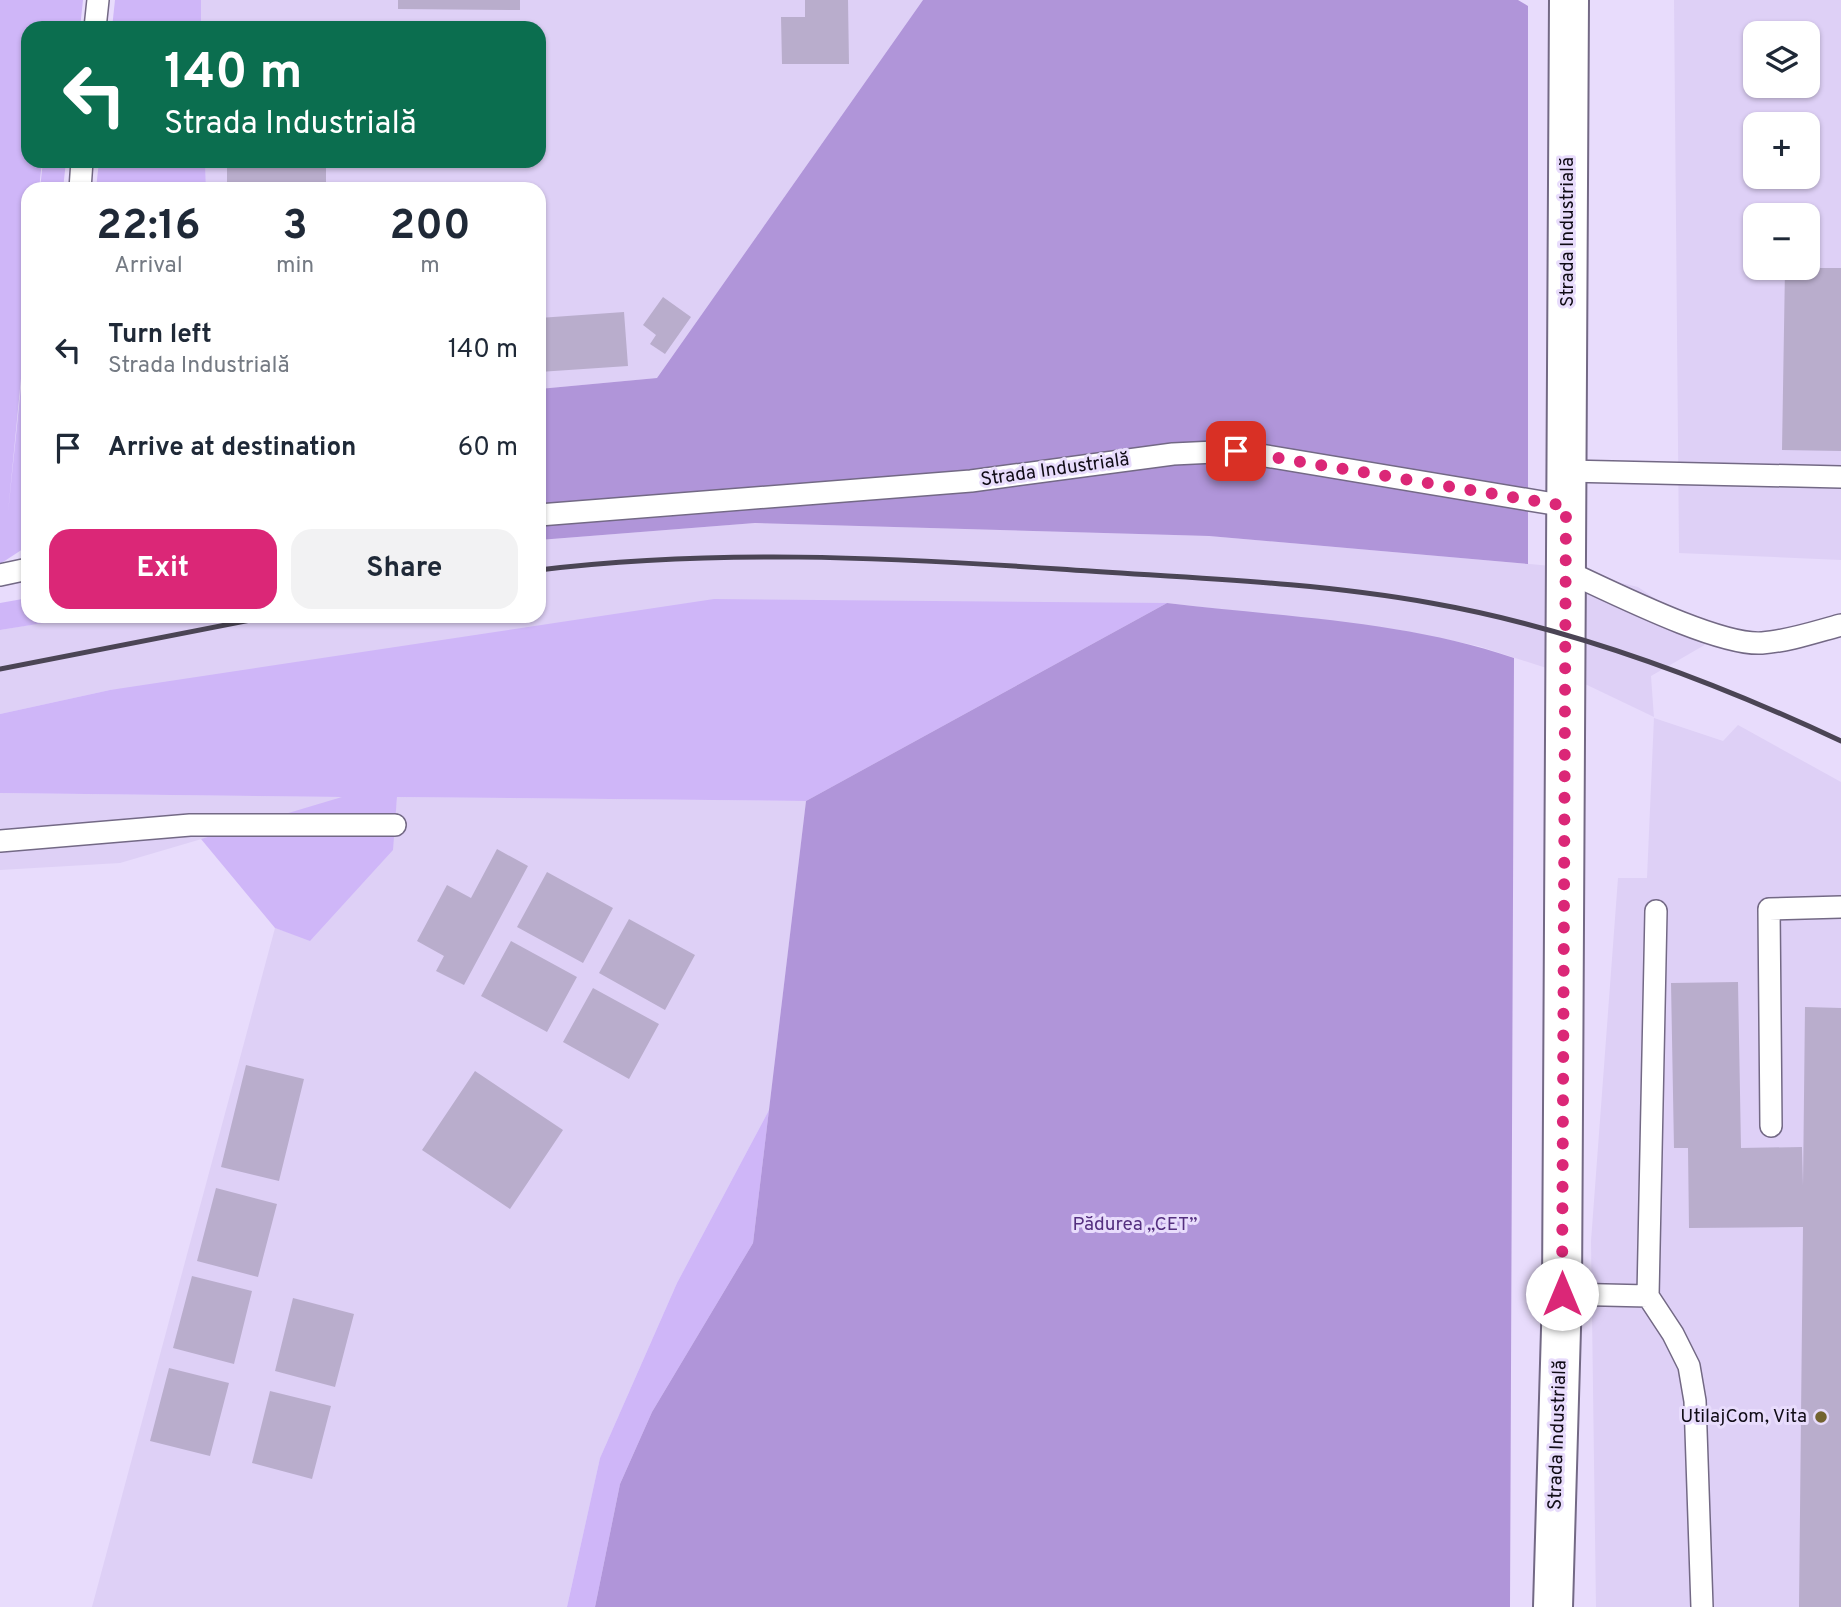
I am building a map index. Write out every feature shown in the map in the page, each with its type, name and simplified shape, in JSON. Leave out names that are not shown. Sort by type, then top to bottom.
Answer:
[{"type":"street","name":"Strada Industrială","points":[[1553,1607],[1562,1294],[1569,0]]},
{"type":"lane","points":[[96,21],[98,0]]},
{"type":"lane","name":"Strada Industrială","points":[[546,514],[971,481],[1173,454],[1236,451],[1567,489]]},
{"type":"lane","points":[[1567,489],[1841,477]]},
{"type":"lane","points":[[0,575],[21,570]]},
{"type":"lane","points":[[1566,571],[1639,605],[1734,640],[1760,643],[1841,625]]},
{"type":"lane","points":[[0,841],[190,825],[395,825]]},
{"type":"lane","points":[[1772,1126],[1769,909],[1841,908]]},
{"type":"lane","points":[[1656,911],[1648,1296],[1673,1334],[1689,1366],[1695,1402],[1702,1607]]},
{"type":"lane","points":[[1562,1294],[1648,1296]]},
{"type":"shaded area","points":[[0,0],[83,0],[81,21],[21,21],[21,168],[41,168],[40,182],[21,182],[21,378],[8,513],[21,387],[21,550],[0,564]]},
{"type":"shaded area","points":[[115,0],[201,0],[201,21],[113,21]]},
{"type":"shaded area","points":[[201,0],[923,0],[657,378],[546,388],[546,182],[206,182],[205,168],[546,168],[546,21],[201,21]]},
{"type":"shaded area","points":[[1674,0],[1841,0],[1841,560],[1679,553]]},
{"type":"shaded area","points":[[42,168],[65,168],[64,182],[41,182]]},
{"type":"shaded area","points":[[98,168],[205,168],[206,182],[97,182]]},
{"type":"shaded area","points":[[755,523],[1209,536],[1552,566],[1638,587],[1715,639],[1651,676],[1654,717],[1562,673],[1478,646],[1400,630],[1167,603],[110,690],[0,714],[0,630],[42,623],[546,623],[546,539]]},
{"type":"shaded area","points":[[21,599],[21,623],[44,623],[0,630],[0,603]]},
{"type":"shaded area","points":[[714,599],[1167,603],[806,801],[397,797],[393,850],[310,941],[275,928],[201,839],[342,797],[0,793],[0,714],[110,690]]},
{"type":"shaded area","points":[[1654,718],[1723,741],[1738,725],[1841,782],[1841,1607],[1596,1607],[1591,1241],[1618,878],[1647,878]]},
{"type":"shaded area","points":[[0,793],[345,797],[120,863],[0,870]]},
{"type":"shaded area","points":[[397,797],[806,801],[769,1110],[677,1283],[600,1458],[567,1607],[92,1607],[275,928],[310,940],[392,850]]},
{"type":"shaded area","points":[[769,1110],[753,1243],[652,1412],[620,1484],[595,1607],[567,1607],[600,1458],[677,1283]]},
{"type":"green space","points":[[923,0],[1518,0],[1528,6],[1528,564],[1209,536],[755,523],[546,539],[546,388],[657,378]]},
{"type":"green space","name":"Pădurea „CET”","points":[[1167,603],[1386,628],[1430,635],[1514,658],[1510,1607],[595,1607],[620,1484],[652,1412],[753,1243],[806,801]]},
{"type":"building","points":[[398,0],[520,0],[520,10],[398,9]]},
{"type":"building","points":[[805,0],[848,0],[849,64],[782,64],[781,17],[805,17]]},
{"type":"building","points":[[227,168],[326,168],[326,182],[227,182]]},
{"type":"building","points":[[1820,268],[1841,268],[1841,451],[1782,450],[1785,280],[1820,280]]},
{"type":"building","points":[[663,297],[691,317],[665,354],[650,344],[656,335],[643,325]]},
{"type":"building","points":[[624,312],[628,366],[546,372],[546,318]]},
{"type":"building","points":[[497,849],[528,866],[464,985],[436,971],[444,956],[417,941],[447,885],[471,898]]},
{"type":"building","points":[[547,872],[613,908],[583,963],[517,927]]},
{"type":"building","points":[[629,919],[695,955],[665,1010],[599,973]]},
{"type":"building","points":[[511,941],[577,977],[547,1032],[481,996]]},
{"type":"building","points":[[1738,982],[1741,1148],[1802,1147],[1803,1186],[1805,1007],[1841,1008],[1841,1607],[1799,1607],[1803,1227],[1689,1228],[1688,1148],[1674,1148],[1671,983]]},
{"type":"building","points":[[593,988],[659,1024],[629,1079],[563,1042]]},
{"type":"building","points":[[246,1065],[304,1079],[279,1181],[221,1167]]},
{"type":"building","points":[[475,1071],[563,1130],[510,1209],[422,1150]]},
{"type":"building","points":[[216,1188],[277,1204],[258,1277],[197,1261]]},
{"type":"building","points":[[192,1276],[252,1291],[234,1364],[173,1348]]},
{"type":"building","points":[[293,1298],[354,1314],[335,1387],[275,1371]]},
{"type":"building","points":[[169,1368],[229,1383],[210,1456],[150,1441]]},
{"type":"building","points":[[270,1391],[331,1406],[312,1479],[252,1463]]},
{"type":"railway","points":[[546,569],[669,559],[864,559],[1246,581],[1385,596],[1484,614],[1640,658],[1742,697],[1841,741]]},
{"type":"railway","points":[[0,669],[235,623]]},
{"type":"place","name":"UtilajCom, Vita","points":[[1821,1417]]},
{"type":"route","points":[[1236,451],[1303,460],[1566,506],[1562,1294]]}]
